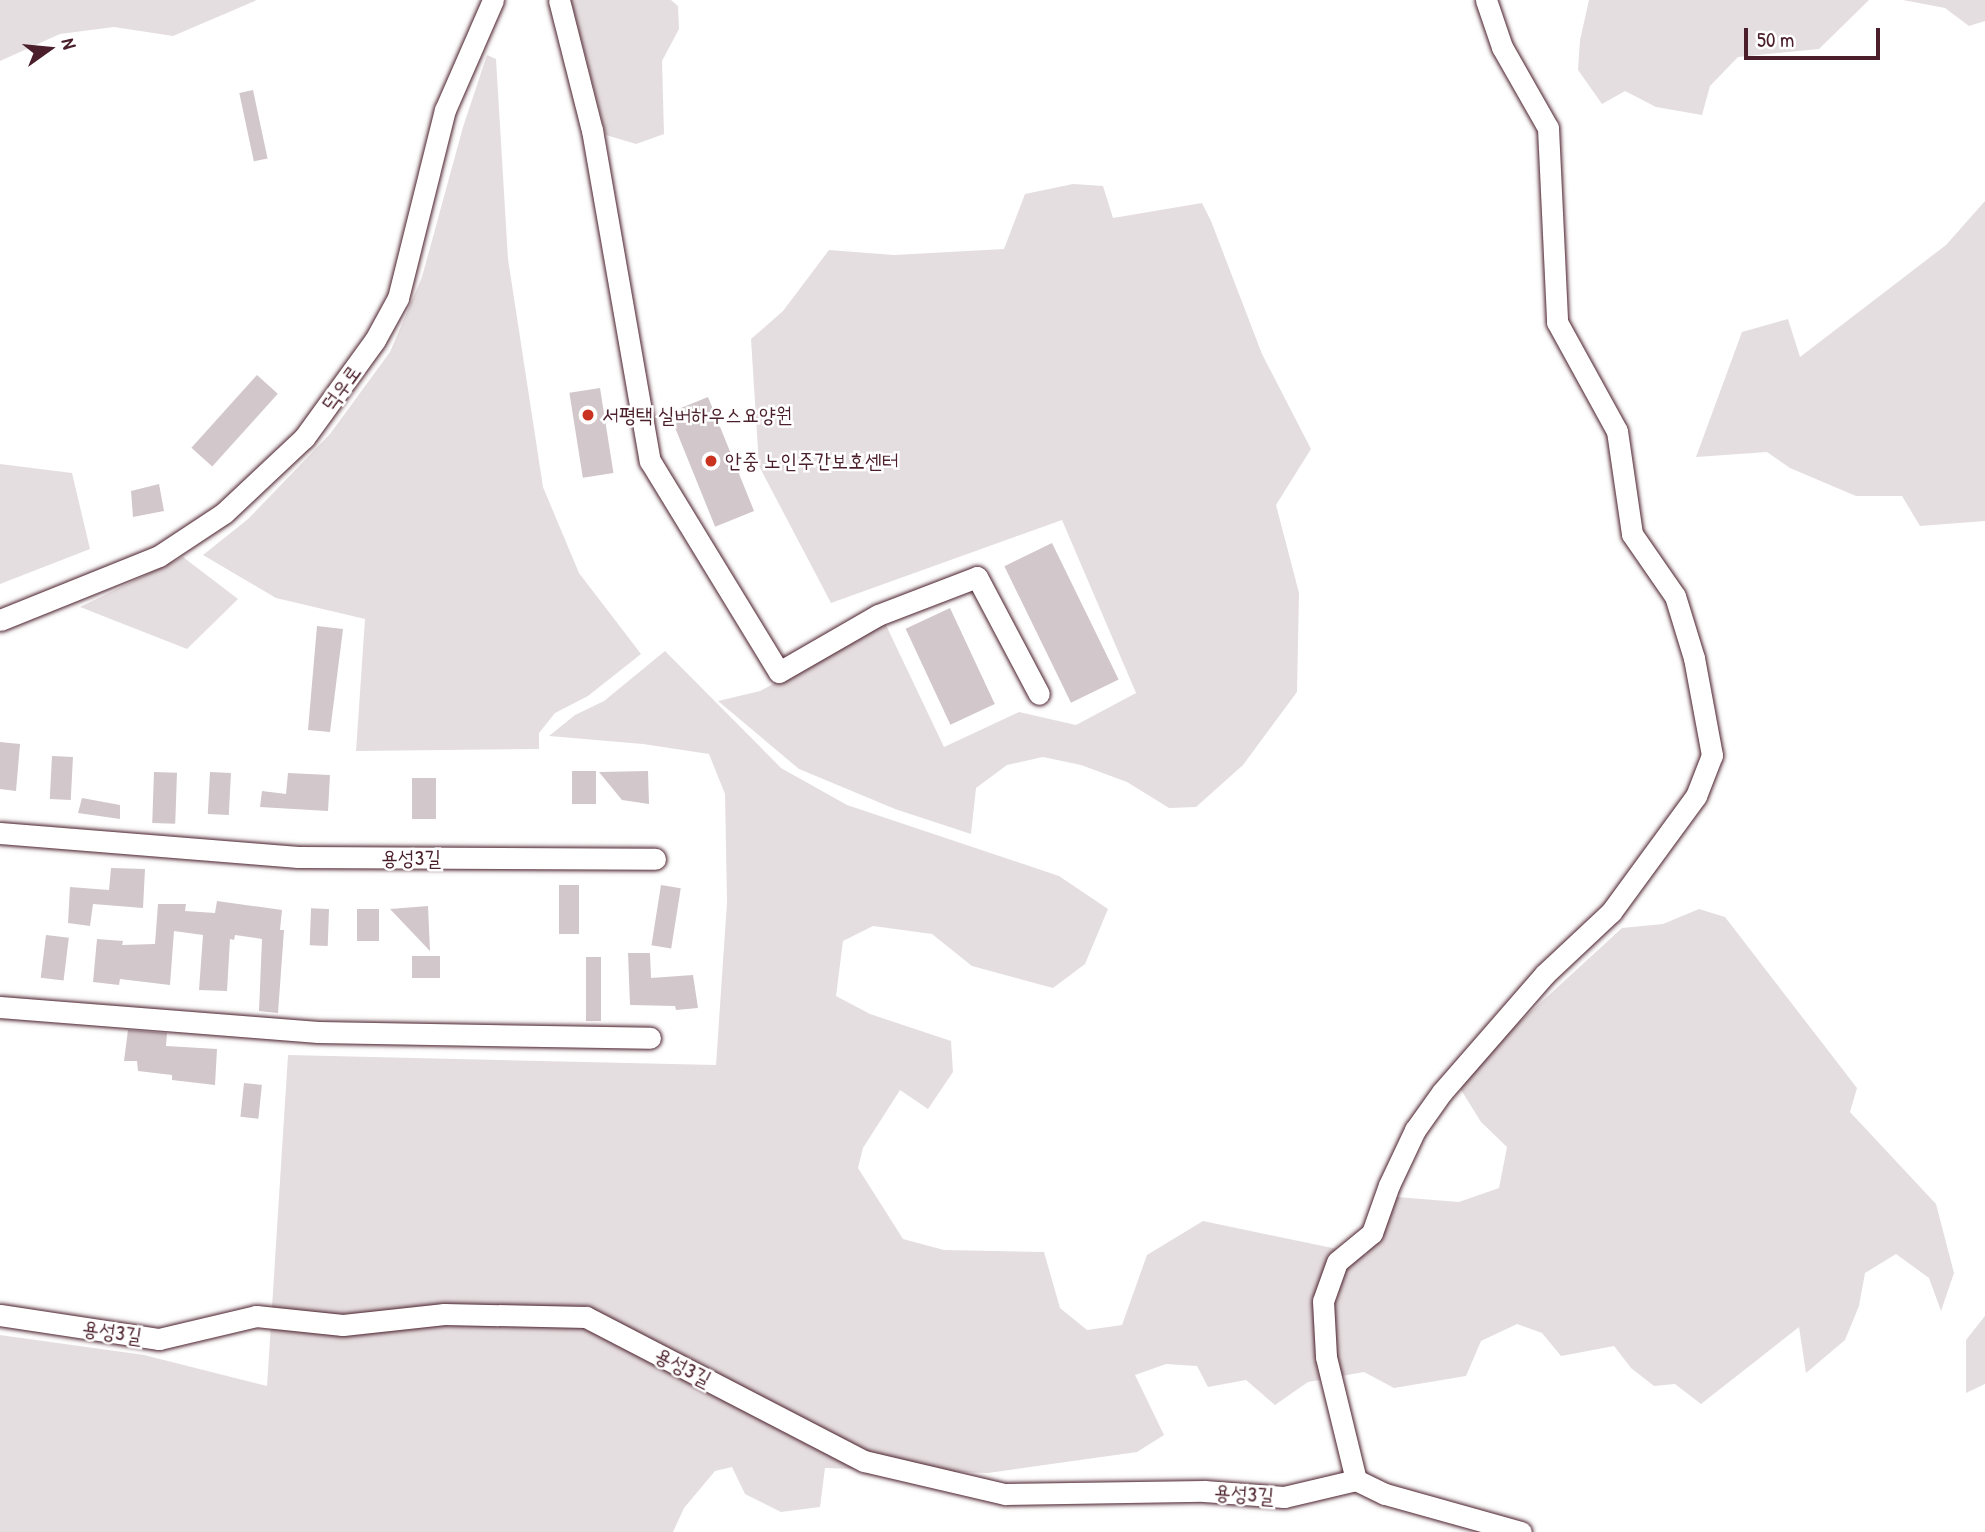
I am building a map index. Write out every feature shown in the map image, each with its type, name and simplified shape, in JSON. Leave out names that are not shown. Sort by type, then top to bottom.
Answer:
[{"type":"street","name":"덕우로","points":[[0,620],[159,556],[224,513],[304,438],[375,340],[398,298],[445,110],[493,0]]},
{"type":"street","points":[[559,0],[592,130],[650,461],[779,672],[878,615],[977,577],[1039,694]]},
{"type":"street","points":[[1486,0],[1502,47],[1548,128],[1557,322],[1617,430],[1632,534],[1675,596],[1694,658],[1712,755],[1696,796],[1611,912],[1545,974],[1442,1092],[1415,1130],[1389,1185],[1372,1233],[1337,1262],[1323,1301],[1326,1357],[1356,1480],[1385,1494],[1521,1532]]},
{"type":"street","name":"용성3길","points":[[0,833],[298,858],[655,859]]},
{"type":"street","points":[[0,1007],[318,1031],[650,1038]]},
{"type":"street","name":"용성3길","points":[[0,1315],[159,1339],[256,1316],[343,1325],[444,1314],[586,1317],[864,1461],[1005,1494],[1204,1491],[1284,1497],[1356,1480]]},
{"type":"shaded area","points":[[0,0],[257,0],[173,36],[114,27],[60,34],[0,61]]},
{"type":"shaded area","points":[[571,0],[671,0],[678,6],[679,29],[662,61],[664,134],[636,144],[606,135]]},
{"type":"shaded area","points":[[1589,0],[1869,0],[1819,49],[1738,57],[1710,86],[1702,115],[1656,107],[1625,91],[1602,104],[1578,70],[1580,40]]},
{"type":"shaded area","points":[[1903,0],[1985,0],[1985,21],[1969,26],[1945,8]]},
{"type":"shaded area","points":[[487,55],[496,59],[508,259],[543,487],[579,573],[641,654],[588,696],[555,713],[539,733],[539,749],[356,751],[365,619],[276,598],[203,555],[248,519],[330,434],[390,352],[422,277],[463,127]]},
{"type":"shaded area","points":[[1073,184],[1103,186],[1113,218],[1202,203],[1211,221],[1262,354],[1311,449],[1276,505],[1299,593],[1297,692],[1243,765],[1196,807],[1169,808],[1127,782],[1081,765],[1043,757],[1007,765],[976,788],[971,834],[895,809],[799,769],[718,701],[760,691],[885,623],[944,747],[1019,712],[1076,725],[1136,693],[1062,520],[831,603],[759,466],[751,339],[783,311],[829,250],[894,255],[1004,249],[1025,194]]},
{"type":"shaded area","points":[[1985,201],[1985,521],[1920,526],[1902,496],[1856,496],[1790,468],[1767,452],[1696,457],[1742,332],[1788,319],[1800,357],[1946,245]]},
{"type":"shaded area","points":[[0,464],[72,473],[90,549],[0,584]]},
{"type":"shaded area","points":[[183,557],[238,599],[187,649],[80,607]]},
{"type":"shaded area","points":[[665,651],[781,768],[847,805],[1059,876],[1108,909],[1085,964],[1053,988],[972,966],[932,934],[873,926],[843,941],[836,996],[870,1014],[951,1041],[953,1072],[928,1109],[900,1090],[863,1148],[858,1168],[903,1239],[944,1250],[1044,1252],[1060,1308],[1087,1330],[1122,1325],[1147,1255],[1203,1221],[1366,1255],[1397,1197],[1459,1202],[1499,1188],[1507,1147],[1481,1122],[1458,1085],[1499,1041],[1622,928],[1663,924],[1699,909],[1725,917],[1857,1088],[1850,1112],[1936,1204],[1954,1273],[1941,1311],[1929,1278],[1896,1254],[1865,1273],[1859,1306],[1845,1340],[1806,1373],[1799,1327],[1701,1404],[1675,1384],[1654,1386],[1631,1368],[1614,1346],[1561,1356],[1542,1333],[1517,1324],[1481,1341],[1466,1376],[1394,1388],[1364,1372],[1308,1382],[1275,1405],[1246,1380],[1208,1387],[1197,1366],[1166,1364],[1135,1375],[1164,1435],[1137,1452],[988,1473],[825,1468],[820,1507],[781,1512],[745,1494],[732,1467],[715,1471],[684,1508],[673,1532],[0,1532],[0,1335],[144,1355],[267,1386],[288,1055],[716,1065],[727,902],[725,794],[709,754],[643,744],[549,736],[575,715],[604,701]]},
{"type":"shaded area","points":[[1985,1316],[1985,1384],[1966,1393],[1966,1340]]},
{"type":"building","points":[[253,90],[268,158],[254,161],[239,93]]},
{"type":"building","points":[[257,375],[278,394],[212,467],[191,448]]},
{"type":"building","name":"서평택 실버하우스요양원","points":[[600,388],[613,473],[583,478],[569,393]]},
{"type":"building","name":"안중 노인주간보호센터","points":[[708,397],[754,511],[715,527],[669,413]]},
{"type":"building","points":[[159,484],[164,511],[133,517],[131,491]]},
{"type":"building","points":[[1052,543],[1119,680],[1071,703],[1004,566]]},
{"type":"building","points":[[950,608],[995,704],[950,725],[906,629]]},
{"type":"building","points":[[317,626],[343,629],[330,732],[308,730]]},
{"type":"building","points":[[0,742],[20,744],[16,791],[0,789]]},
{"type":"building","points":[[52,756],[73,757],[71,800],[50,799]]},
{"type":"building","points":[[572,771],[596,771],[596,804],[572,804]]},
{"type":"building","points":[[648,771],[649,804],[622,800],[599,772]]},
{"type":"building","points":[[154,772],[177,773],[175,824],[152,823]]},
{"type":"building","points":[[210,772],[231,773],[229,815],[208,814]]},
{"type":"building","points":[[288,773],[330,775],[328,811],[260,807],[262,791],[286,794]]},
{"type":"building","points":[[412,778],[436,778],[436,819],[412,819]]},
{"type":"building","points":[[82,798],[120,805],[120,819],[78,813]]},
{"type":"building","points":[[111,868],[145,869],[143,908],[93,904],[90,926],[68,923],[70,887],[109,890]]},
{"type":"building","points":[[559,885],[579,885],[579,934],[559,934]]},
{"type":"building","points":[[661,885],[681,888],[671,948],[651,945]]},
{"type":"building","points":[[217,901],[282,910],[280,930],[284,930],[278,1013],[259,1011],[262,939],[235,935],[234,940],[230,939],[227,991],[199,990],[203,935],[174,931],[170,985],[120,979],[119,985],[93,982],[97,939],[123,941],[122,945],[155,944],[158,904],[186,904],[185,911],[215,913]]},
{"type":"building","points":[[428,906],[430,951],[390,909]]},
{"type":"building","points":[[311,908],[329,909],[328,946],[310,945]]},
{"type":"building","points":[[357,909],[379,909],[379,941],[357,941]]},
{"type":"building","points":[[46,935],[69,938],[64,980],[41,978]]},
{"type":"building","points":[[628,953],[650,953],[651,978],[693,975],[698,1008],[676,1010],[675,1006],[630,1005]]},
{"type":"building","points":[[412,956],[440,956],[440,978],[412,978]]},
{"type":"building","points":[[586,957],[601,957],[601,1021],[586,1021]]},
{"type":"building","points":[[128,1030],[167,1033],[166,1046],[217,1049],[215,1085],[172,1080],[172,1075],[138,1071],[137,1061],[124,1061]]},
{"type":"building","points":[[244,1083],[262,1085],[258,1119],[240,1117]]},
{"type":"place","name":"서평택 실버하우스요양원","points":[[588,415]]},
{"type":"place","name":"안중 노인주간보호센터","points":[[711,461]]}]
